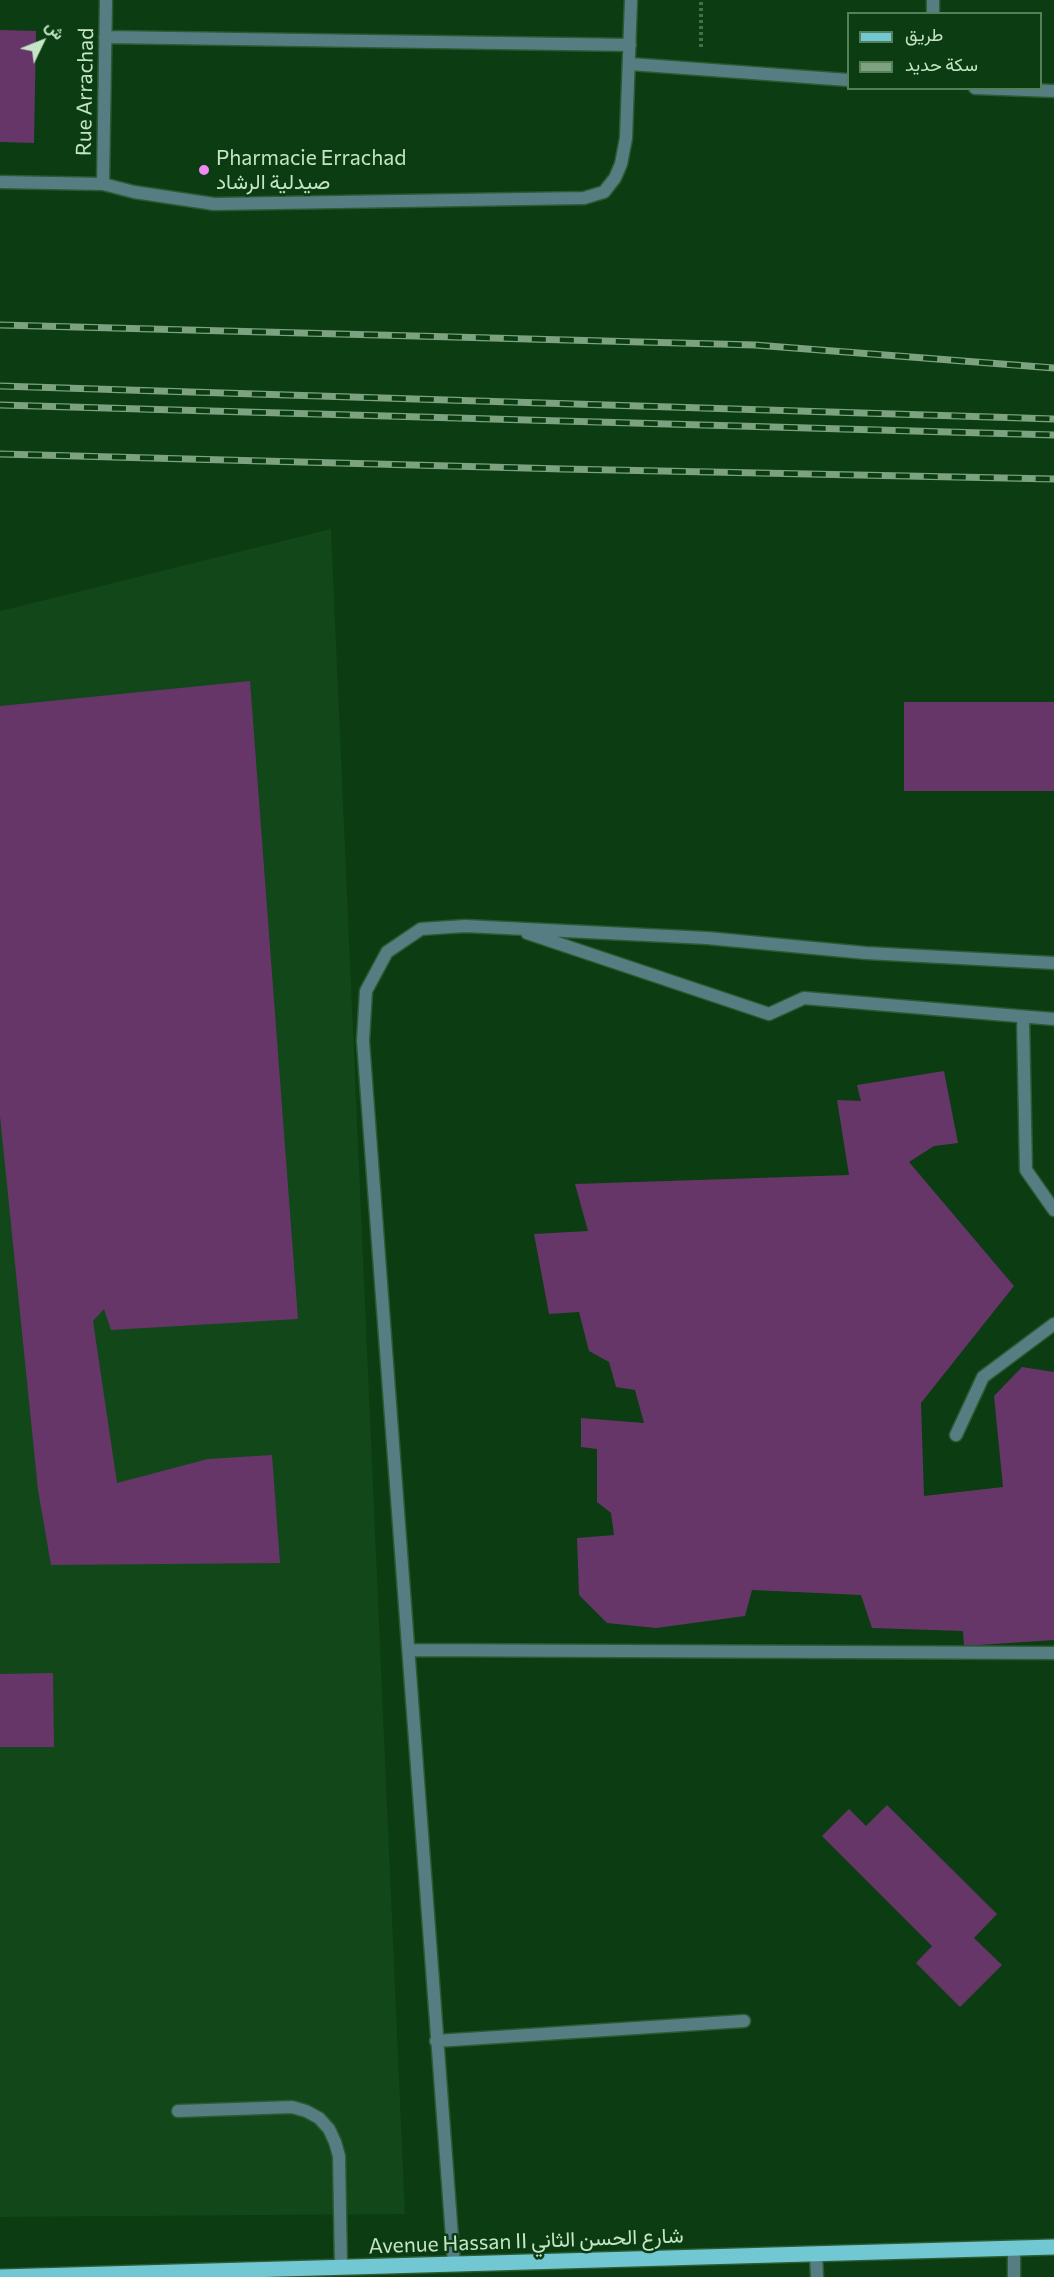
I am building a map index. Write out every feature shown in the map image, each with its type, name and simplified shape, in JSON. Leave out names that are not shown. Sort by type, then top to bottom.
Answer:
[{"type":"main road","name":"Avenue Hassan II شارع الحسن الثاني","points":[[0,2277],[1054,2247]]},
{"type":"street","name":"Rue Arrachad","points":[[103,184],[106,0]]},
{"type":"street","points":[[0,182],[103,184],[144,194],[214,204],[584,198],[604,192],[615,178],[621,164],[626,138],[631,0]]},
{"type":"street","points":[[105,37],[630,45]]},
{"type":"street","points":[[630,63],[847,80]]},
{"type":"street","points":[[1028,90],[1054,91]]},
{"type":"street","points":[[454,2264],[363,1041],[366,991],[387,952],[421,929],[465,926],[707,938],[866,953],[1054,963]]},
{"type":"street","points":[[512,928],[769,1014],[804,998],[1054,1019]]},
{"type":"street","points":[[1023,1017],[1026,1170],[1054,1210]]},
{"type":"street","points":[[956,1435],[983,1377],[1054,1324]]},
{"type":"street","points":[[409,1650],[1054,1653]]},
{"type":"street","points":[[436,2041],[744,2020]]},
{"type":"street","points":[[178,2111],[292,2107],[319,2118],[329,2128],[339,2156],[341,2267]]},
{"type":"street","points":[[1014,2248],[1014,2277]]},
{"type":"street","points":[[816,2254],[817,2277]]},
{"type":"path","points":[[701,0],[701,68]]},
{"type":"shaded area","points":[[331,529],[405,2214],[0,2217],[0,611]]},
{"type":"building","points":[[0,30],[36,31],[34,143],[0,142]]},
{"type":"building","points":[[250,681],[298,1319],[111,1330],[104,1309],[93,1321],[117,1483],[208,1459],[272,1455],[280,1563],[51,1565],[38,1490],[0,1116],[0,706]]},
{"type":"building","points":[[904,702],[1054,702],[1054,791],[904,791]]},
{"type":"building","points":[[944,1071],[958,1143],[934,1146],[909,1162],[1014,1286],[921,1403],[924,1496],[1003,1487],[994,1396],[1022,1367],[1054,1372],[1054,1640],[964,1646],[963,1631],[872,1628],[861,1595],[752,1590],[745,1616],[656,1628],[607,1623],[579,1595],[577,1538],[614,1535],[611,1513],[597,1502],[597,1449],[581,1447],[581,1418],[644,1423],[635,1390],[616,1387],[609,1362],[589,1351],[579,1312],[549,1314],[534,1234],[588,1231],[575,1184],[849,1175],[837,1100],[861,1101],[857,1085]]},
{"type":"building","points":[[53,1673],[54,1747],[0,1747],[0,1674]]},
{"type":"building","points":[[887,1805],[997,1914],[974,1938],[1002,1965],[960,2007],[916,1963],[932,1946],[822,1836],[849,1809],[866,1826]]},
{"type":"railway","points":[[0,325],[755,345],[1054,368]]},
{"type":"railway","points":[[0,386],[1054,419]]},
{"type":"railway","points":[[0,405],[1054,435]]},
{"type":"railway","points":[[0,454],[1054,479]]},
{"type":"place","name":"Pharmacie Errachad صيدلية الرشاد","points":[[204,170]]}]
